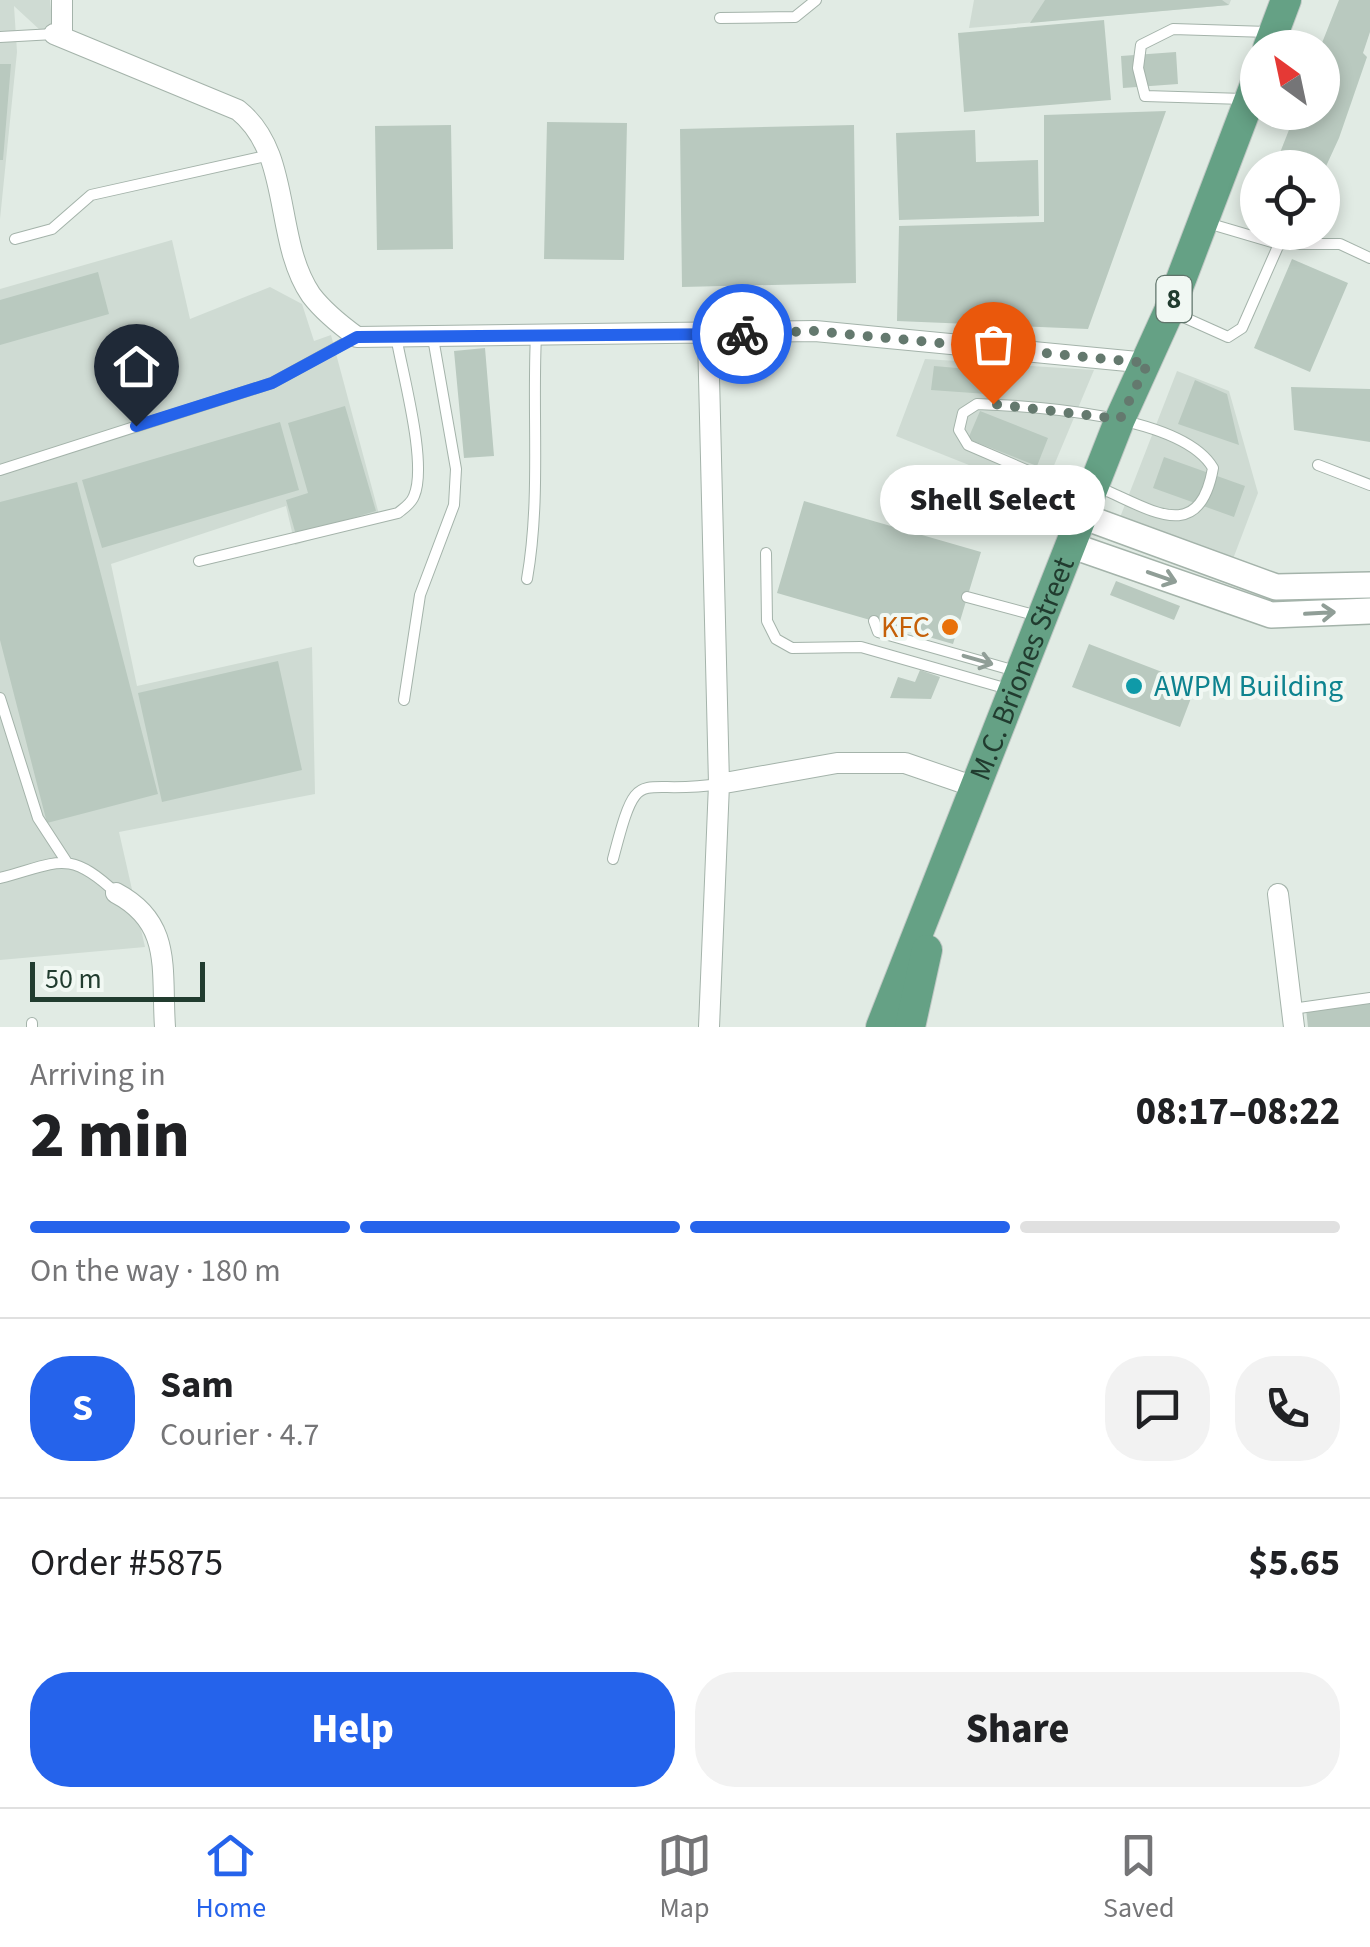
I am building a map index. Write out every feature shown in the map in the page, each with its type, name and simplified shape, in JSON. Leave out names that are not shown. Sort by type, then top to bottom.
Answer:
[{"type":"main road","points":[[1275,30],[1286,0]]},
{"type":"main road","name":"M.C. Briones Street","points":[[883,1026],[1120,419],[1169,311],[1240,123]]},
{"type":"main road","name":"M.C. Briones Street","points":[[883,1026],[946,870]]},
{"type":"street","points":[[62,0],[58,34],[238,110],[257,125],[270,155],[296,264],[310,292],[330,318],[357,337],[708,336],[814,331],[1148,363]]},
{"type":"street","points":[[708,336],[719,784],[709,1027]]},
{"type":"street","points":[[1088,500],[1276,587],[1370,585]]},
{"type":"street","points":[[1070,546],[1271,615],[1370,611]]},
{"type":"street","points":[[719,784],[837,764],[905,764],[978,788]]},
{"type":"street","points":[[116,893],[141,906],[159,933],[165,1027]]},
{"type":"street","points":[[1278,894],[1293,1018]]},
{"type":"lane","points":[[720,18],[795,17],[816,0]]},
{"type":"lane","points":[[1240,36],[1174,29],[1140,45],[1138,68],[1144,96],[1240,89]]},
{"type":"lane","points":[[0,36],[58,34]]},
{"type":"lane","points":[[16,239],[52,228],[91,195],[270,155]]},
{"type":"lane","points":[[1203,221],[1240,232]]},
{"type":"lane","points":[[1340,244],[1370,258]]},
{"type":"lane","points":[[1169,311],[1228,337],[1242,328],[1276,250]]},
{"type":"lane","points":[[527,579],[536,522],[532,426],[536,334]]},
{"type":"lane","points":[[200,562],[398,513],[409,505],[416,494],[416,452],[396,335]]},
{"type":"lane","points":[[0,470],[272,383],[357,337]]},
{"type":"lane","points":[[404,700],[420,595],[454,504],[456,469],[433,338]]},
{"type":"lane","points":[[977,404],[1120,419],[1176,438],[1206,455],[1214,468],[1204,503],[1199,510],[1180,516],[1088,500],[968,445],[960,421],[977,404]]},
{"type":"lane","points":[[1318,465],[1370,485]]},
{"type":"lane","points":[[766,553],[767,621],[776,639],[792,648],[861,646],[1019,682]]},
{"type":"lane","points":[[968,596],[1043,618]]},
{"type":"lane","points":[[874,621],[878,632],[1019,682]]},
{"type":"lane","points":[[0,698],[38,818],[66,861]]},
{"type":"lane","points":[[613,859],[628,800],[636,790],[650,784],[719,784]]},
{"type":"lane","points":[[0,878],[66,861],[87,866],[116,893]]},
{"type":"lane","points":[[1293,1018],[1370,998]]},
{"type":"shaded area","points":[[0,0],[50,0],[54,43],[14,6],[17,52],[0,219]]},
{"type":"shaded area","points":[[974,0],[1231,0],[1229,5],[969,28]]},
{"type":"shaded area","points":[[172,240],[190,319],[270,287],[302,304],[314,341],[331,335],[380,518],[295,545],[286,506],[111,564],[137,686],[312,647],[315,794],[119,832],[145,947],[0,960],[0,289]]},
{"type":"shaded area","points":[[925,359],[1094,370],[1042,494],[896,436]]},
{"type":"shaded area","points":[[1177,371],[1229,391],[1258,493],[1233,559],[1119,520]]},
{"type":"building","points":[[1045,0],[1222,0],[1229,5],[1030,23]]},
{"type":"building","points":[[1339,0],[1370,0],[1370,32],[1363,53],[1367,57],[1333,150],[1281,150],[1289,130],[1340,130],[1340,30],[1327,30]]},
{"type":"building","points":[[1104,20],[1111,100],[964,112],[958,33]]},
{"type":"building","points":[[1176,52],[1178,84],[1123,88],[1121,56]]},
{"type":"building","points":[[0,64],[11,64],[3,160],[0,160]]},
{"type":"building","points":[[1166,111],[1088,329],[897,321],[899,226],[1044,222],[1044,115]]},
{"type":"building","points":[[547,122],[627,123],[624,260],[544,259]]},
{"type":"building","points":[[451,125],[453,249],[377,250],[375,126]]},
{"type":"building","points":[[854,125],[856,283],[682,287],[680,129]]},
{"type":"building","points":[[975,130],[976,162],[1038,160],[1039,216],[899,220],[896,133]]},
{"type":"building","points":[[1292,259],[1348,283],[1310,372],[1254,348]]},
{"type":"building","points":[[98,272],[109,314],[0,345],[0,300]]},
{"type":"building","points":[[485,348],[494,456],[464,458],[454,351]]},
{"type":"building","points":[[934,366],[1003,372],[1001,395],[931,390]]},
{"type":"building","points":[[1195,380],[1227,394],[1239,445],[1178,424]]},
{"type":"building","points":[[1291,387],[1370,389],[1370,442],[1294,430]]},
{"type":"building","points":[[345,406],[376,511],[296,535],[286,500],[308,493],[288,423]]},
{"type":"building","points":[[980,411],[1048,438],[1037,466],[968,439]]},
{"type":"building","points":[[280,422],[299,490],[102,548],[82,480]]},
{"type":"building","points":[[1164,457],[1245,486],[1234,517],[1153,488]]},
{"type":"building","points":[[77,482],[158,794],[47,823],[0,640],[0,502]]},
{"type":"building","points":[[804,501],[981,552],[953,644],[777,593]]},
{"type":"building","points":[[1116,581],[1180,606],[1174,620],[1110,595]]},
{"type":"building","name":"AWPM Building","points":[[1089,644],[1196,685],[1180,727],[1072,687]]},
{"type":"building","points":[[278,661],[302,770],[162,802],[138,693]]},
{"type":"building","points":[[920,670],[940,677],[931,699],[890,698],[898,677],[915,682]]},
{"type":"building","points":[[1370,1002],[1370,1027],[1308,1027],[1306,1009]]},
{"type":"way so far","points":[[742,334],[814,331],[1148,363],[1120,419],[993,404]]},
{"type":"place","name":"Shell Select","points":[[993,404]]},
{"type":"place","name":"KFC","points":[[950,627]]},
{"type":"place","name":"AWPM Building","points":[[1134,686]]},
{"type":"route","points":[[136,426],[272,383],[357,337],[742,334]]}]
